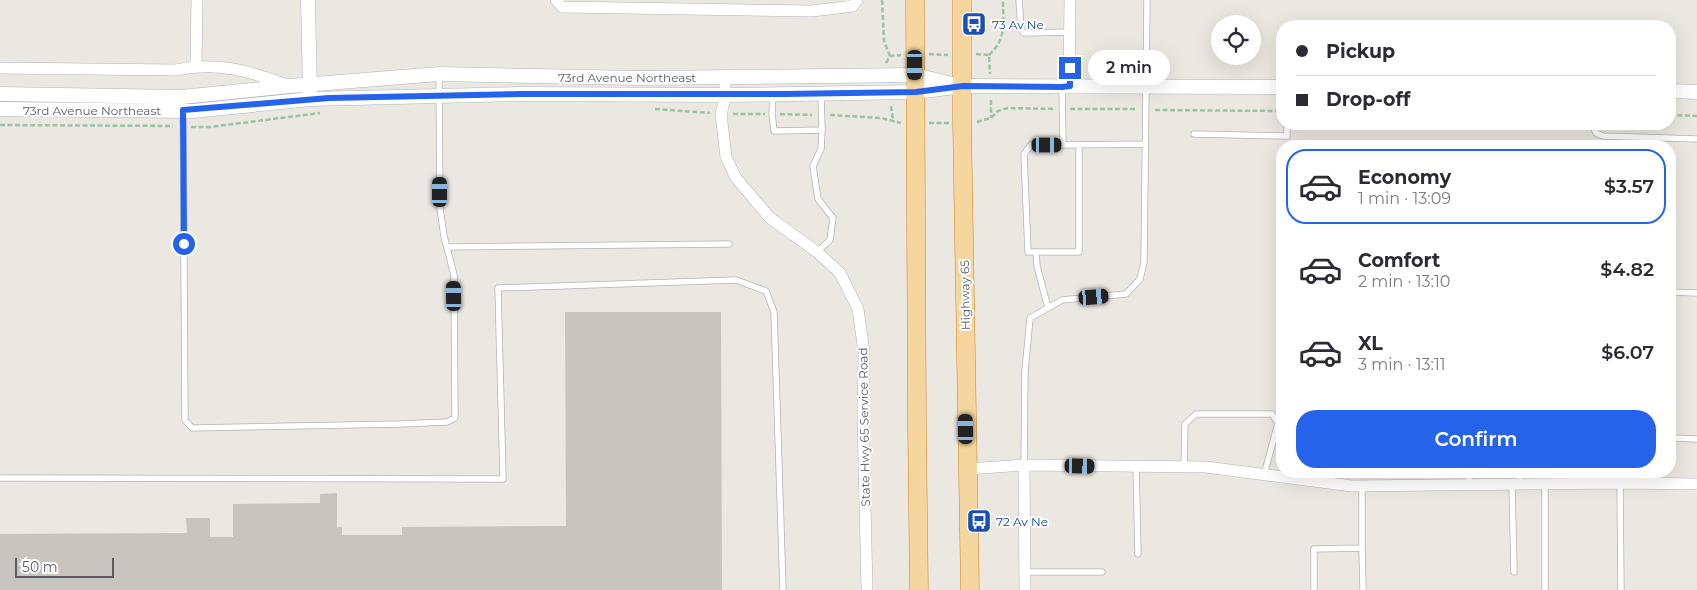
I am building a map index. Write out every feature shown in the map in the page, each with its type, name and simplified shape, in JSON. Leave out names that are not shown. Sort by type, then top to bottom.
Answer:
[{"type":"highway","points":[[915,0],[919,590]]},
{"type":"highway","name":"Highway 65","points":[[962,0],[962,122],[970,590]]},
{"type":"street","points":[[196,66],[197,0]]},
{"type":"street","points":[[308,0],[311,99]]},
{"type":"street","points":[[556,0],[562,7],[812,11],[853,6],[857,0]]},
{"type":"street","points":[[1066,86],[1070,0]]},
{"type":"street","name":"73rd Avenue Northeast","points":[[0,68],[175,70],[196,66],[220,67],[257,74],[290,86]]},
{"type":"street","name":"73rd Avenue Northeast","points":[[0,94],[183,103],[290,86],[439,74],[639,78],[724,77],[963,86],[1276,87]]},
{"type":"street","name":"State Hwy 65 Service Road","points":[[724,77],[726,95],[721,114],[726,157],[736,178],[770,218],[817,252],[840,273],[858,309],[864,352],[863,416],[867,590]]},
{"type":"street","name":"73rd Avenue Northeast","points":[[0,110],[522,94],[726,95],[821,93],[916,83]]},
{"type":"street","points":[[1676,91],[1697,92]]},
{"type":"street","points":[[967,469],[1024,465],[1206,467],[1276,475]]},
{"type":"street","points":[[1024,465],[1025,590]]},
{"type":"street","points":[[1333,478],[1362,486],[1545,484],[1626,479],[1697,484]]},
{"type":"lane","points":[[1019,0],[1021,29],[1024,33],[1070,32]]},
{"type":"lane","points":[[1024,465],[1025,371],[1030,318],[1062,300],[1126,294],[1140,279],[1144,262],[1147,0]]},
{"type":"lane","points":[[183,103],[185,420],[192,428],[447,422],[455,418],[454,275],[440,209],[439,74]]},
{"type":"lane","points":[[1063,145],[1062,109],[1066,86]]},
{"type":"lane","points":[[817,252],[830,240],[833,218],[818,199],[813,166],[821,149],[821,93]]},
{"type":"lane","points":[[773,94],[772,114],[774,131],[822,130]]},
{"type":"lane","points":[[1194,134],[1286,136],[1286,130]]},
{"type":"lane","points":[[1595,130],[1596,133],[1603,136],[1697,139]]},
{"type":"lane","points":[[1079,145],[1079,252],[1028,252],[1024,154],[1031,145],[1145,144]]},
{"type":"lane","points":[[447,247],[729,244]]},
{"type":"lane","points":[[1036,252],[1037,266],[1048,308]]},
{"type":"lane","points":[[0,478],[503,479],[498,288],[736,280],[766,291],[774,312],[783,590]]},
{"type":"lane","points":[[1676,292],[1697,293]]},
{"type":"lane","points":[[1184,467],[1185,424],[1196,414],[1272,414],[1276,420]]},
{"type":"lane","points":[[1264,474],[1276,430]]},
{"type":"lane","points":[[1676,438],[1697,439]]},
{"type":"lane","points":[[1136,466],[1138,554]]},
{"type":"lane","points":[[1469,478],[1469,485]]},
{"type":"lane","points":[[1514,572],[1517,478]]},
{"type":"lane","points":[[1622,590],[1626,479]]},
{"type":"lane","points":[[1545,484],[1545,590]]},
{"type":"lane","points":[[1362,486],[1363,590]]},
{"type":"lane","points":[[1314,590],[1314,549],[1362,548]]},
{"type":"lane","points":[[1025,572],[1102,572]]},
{"type":"path","points":[[882,0],[884,41],[890,56]]},
{"type":"path","points":[[988,55],[996,48],[1003,34],[1003,0]]},
{"type":"path","points":[[655,109],[721,114],[821,114],[881,118],[900,123],[916,124],[978,122],[991,118],[998,111],[1008,108],[1276,111]]},
{"type":"path","points":[[0,125],[210,127],[328,112]]},
{"type":"path","points":[[1676,115],[1697,116]]},
{"type":"building","points":[[565,312],[721,312],[722,590],[0,590],[0,534],[187,533],[186,518],[210,518],[210,537],[233,537],[233,504],[320,503],[320,494],[337,493],[337,527],[342,527],[342,535],[402,535],[402,527],[566,526]]},
{"type":"place","name":"73 Av Ne","points":[[974,24]]},
{"type":"place","name":"72 Av Ne","points":[[979,521]]},
{"type":"route","points":[[184,244],[183,110],[329,98],[522,94],[726,95],[916,92],[963,86],[1062,87],[1070,86],[1070,68]]}]
